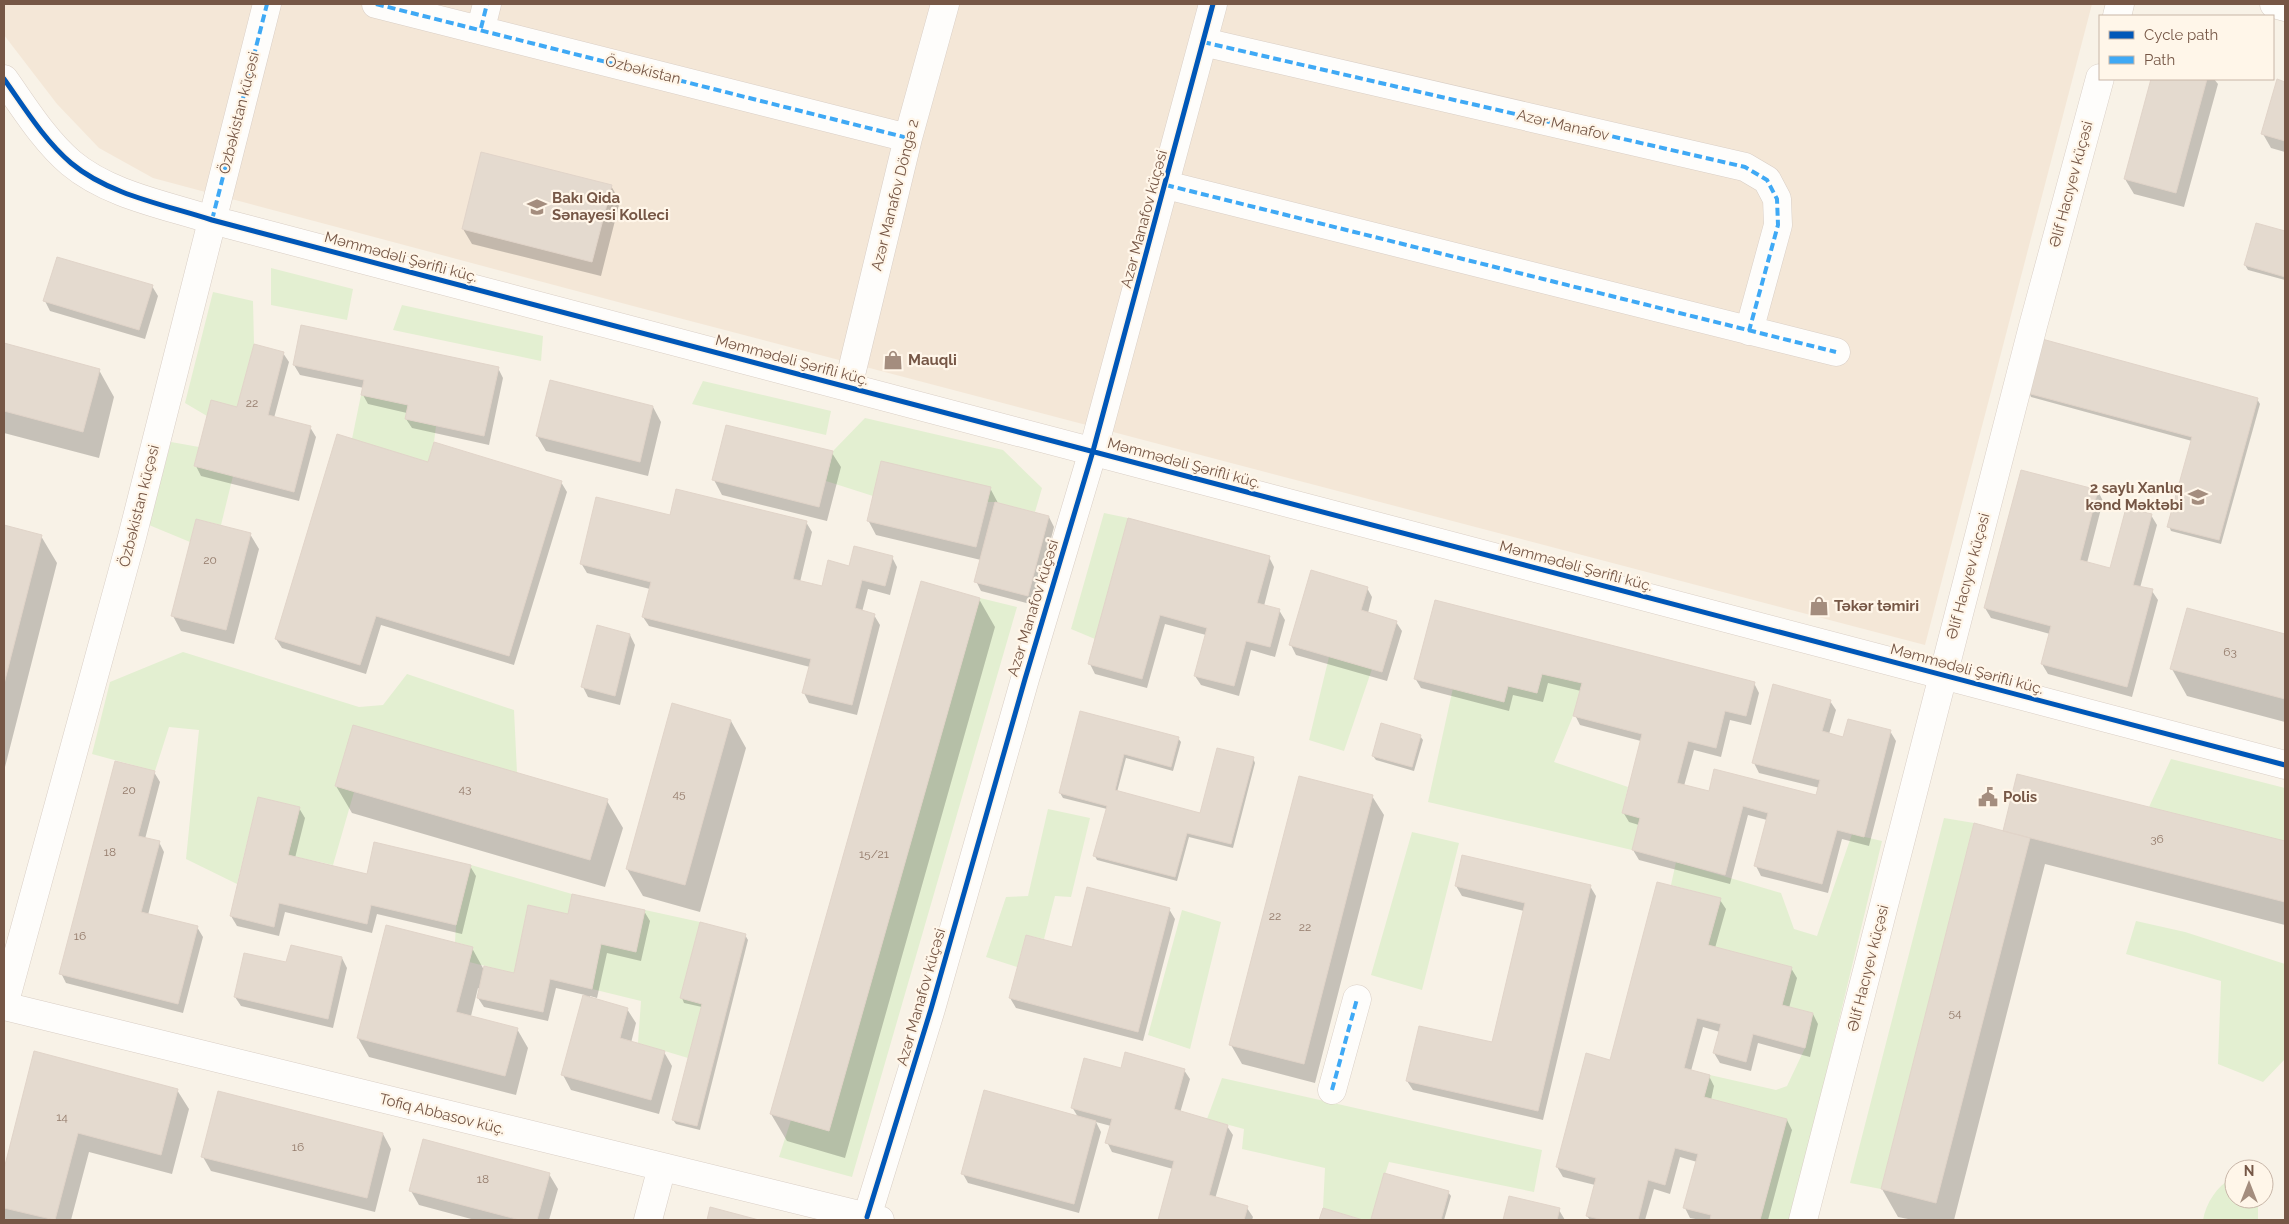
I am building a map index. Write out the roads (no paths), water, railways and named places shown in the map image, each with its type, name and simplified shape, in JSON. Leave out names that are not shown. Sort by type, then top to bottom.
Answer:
[{"type":"street","name":"Özbəkistan küçəsi","points":[[4,1006],[132,537],[266,4]]},
{"type":"street","name":"Özbəkistan","points":[[376,4],[484,16],[908,138]]},
{"type":"street","name":"Azər Manafov Döngə 2","points":[[848,387],[908,138],[944,4]]},
{"type":"street","name":"Azər Manafov küçəsi","points":[[874,1219],[931,1009],[1025,679],[1093,452],[1214,4]]},
{"type":"street","points":[[2274,4],[2285,7]]},
{"type":"street","name":"Azər Manafov","points":[[1203,42],[1745,167],[1767,180],[1777,199],[1778,225],[1749,331]]},
{"type":"street","name":"Məmmədəli Şərifli küç.","points":[[4,80],[46,136],[71,163],[102,183],[212,220],[2285,765]]},
{"type":"street","name":"Əlif Hacıyev küçəsi","points":[[1803,1220],[1943,675],[2099,80]]},
{"type":"street","points":[[1166,185],[1836,352]]},
{"type":"street","points":[[1332,1090],[1357,999]]},
{"type":"street","name":"Tofiq Abbasov küç.","points":[[4,1006],[874,1219]]},
{"type":"street","points":[[648,1220],[662,1168]]},
{"type":"place","name":"Bakı Qida Sənayesi Kolleci","points":[[537,207]]},
{"type":"place","name":"Mauqli","points":[[893,360]]},
{"type":"place","name":"2 saylı Xanlıq kənd Məktəbi","points":[[2198,497]]},
{"type":"place","name":"Təkər təmiri","points":[[1819,606]]},
{"type":"place","name":"Polis","points":[[1988,797]]}]
